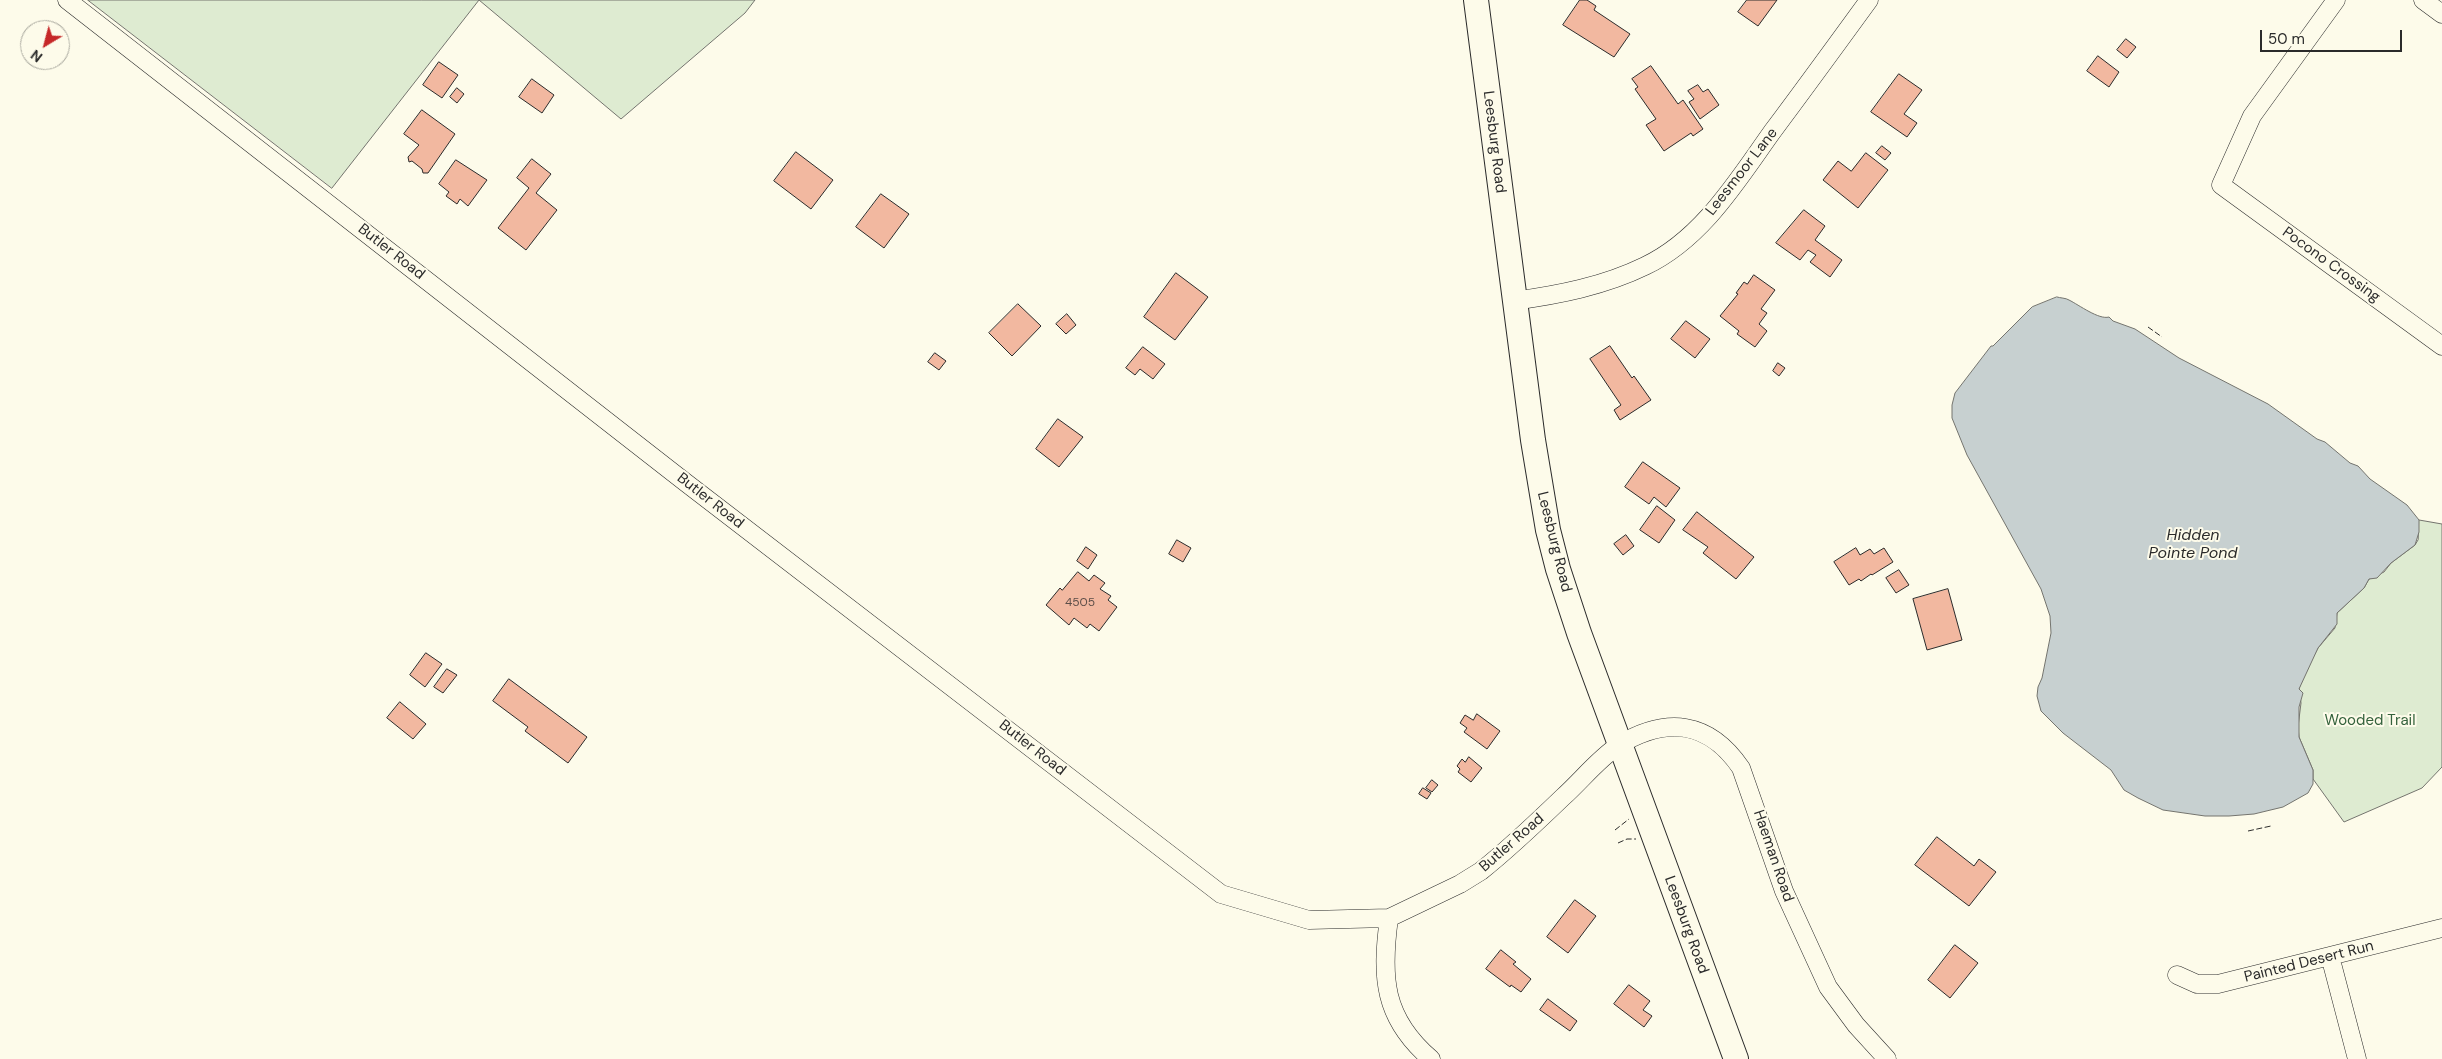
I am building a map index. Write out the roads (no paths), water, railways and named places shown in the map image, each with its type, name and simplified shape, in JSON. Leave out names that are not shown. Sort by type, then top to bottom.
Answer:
[{"type":"main road","name":"Leesburg Road","points":[[1476,0],[1513,301],[1540,489],[1548,530],[1570,606],[1619,746],[1736,1059]]},
{"type":"street","name":"Butler Road","points":[[67,0],[679,477],[1221,894],[1310,920],[1389,918],[1460,884],[1481,871],[1619,746]]},
{"type":"street","name":"Leesmoor Lane","points":[[1513,301],[1554,296],[1607,281],[1646,265],[1683,241],[1717,208],[1869,0]]},
{"type":"street","name":"Pocono Crossing","points":[[2336,0],[2252,116],[2221,185],[2442,346]]},
{"type":"street","points":[[2422,0],[2442,14]]},
{"type":"street","name":"Haeman Road","points":[[1619,746],[1657,728],[1683,726],[1702,732],[1718,741],[1731,753],[1741,768],[1784,891],[1828,987],[1856,1025],[1887,1059]]},
{"type":"street","points":[[1389,918],[1384,957],[1391,1000],[1404,1033],[1431,1059]]},
{"type":"street","name":"Painted Desert Run","points":[[2177,975],[2197,984],[2218,984],[2442,928]]},
{"type":"street","points":[[2330,956],[2357,1059]]},
{"type":"water","name":"Hidden Pointe Pond","points":[[2057,297],[2068,299],[2095,314],[2109,317],[2113,321],[2135,329],[2179,358],[2268,404],[2317,439],[2325,442],[2350,463],[2358,466],[2370,479],[2407,505],[2419,520],[2419,532],[2415,545],[2391,563],[2377,578],[2369,579],[2364,588],[2337,613],[2337,624],[2318,648],[2299,689],[2303,693],[2299,707],[2299,737],[2313,770],[2313,784],[2308,793],[2283,807],[2254,814],[2229,816],[2205,816],[2163,810],[2124,790],[2111,770],[2063,733],[2041,711],[2037,696],[2051,633],[2050,616],[2041,589],[1967,455],[1952,418],[1952,405],[1955,393],[1991,346],[2032,307]]},
{"type":"park label","name":"Wooded Trail","points":[[2370,721]]}]
